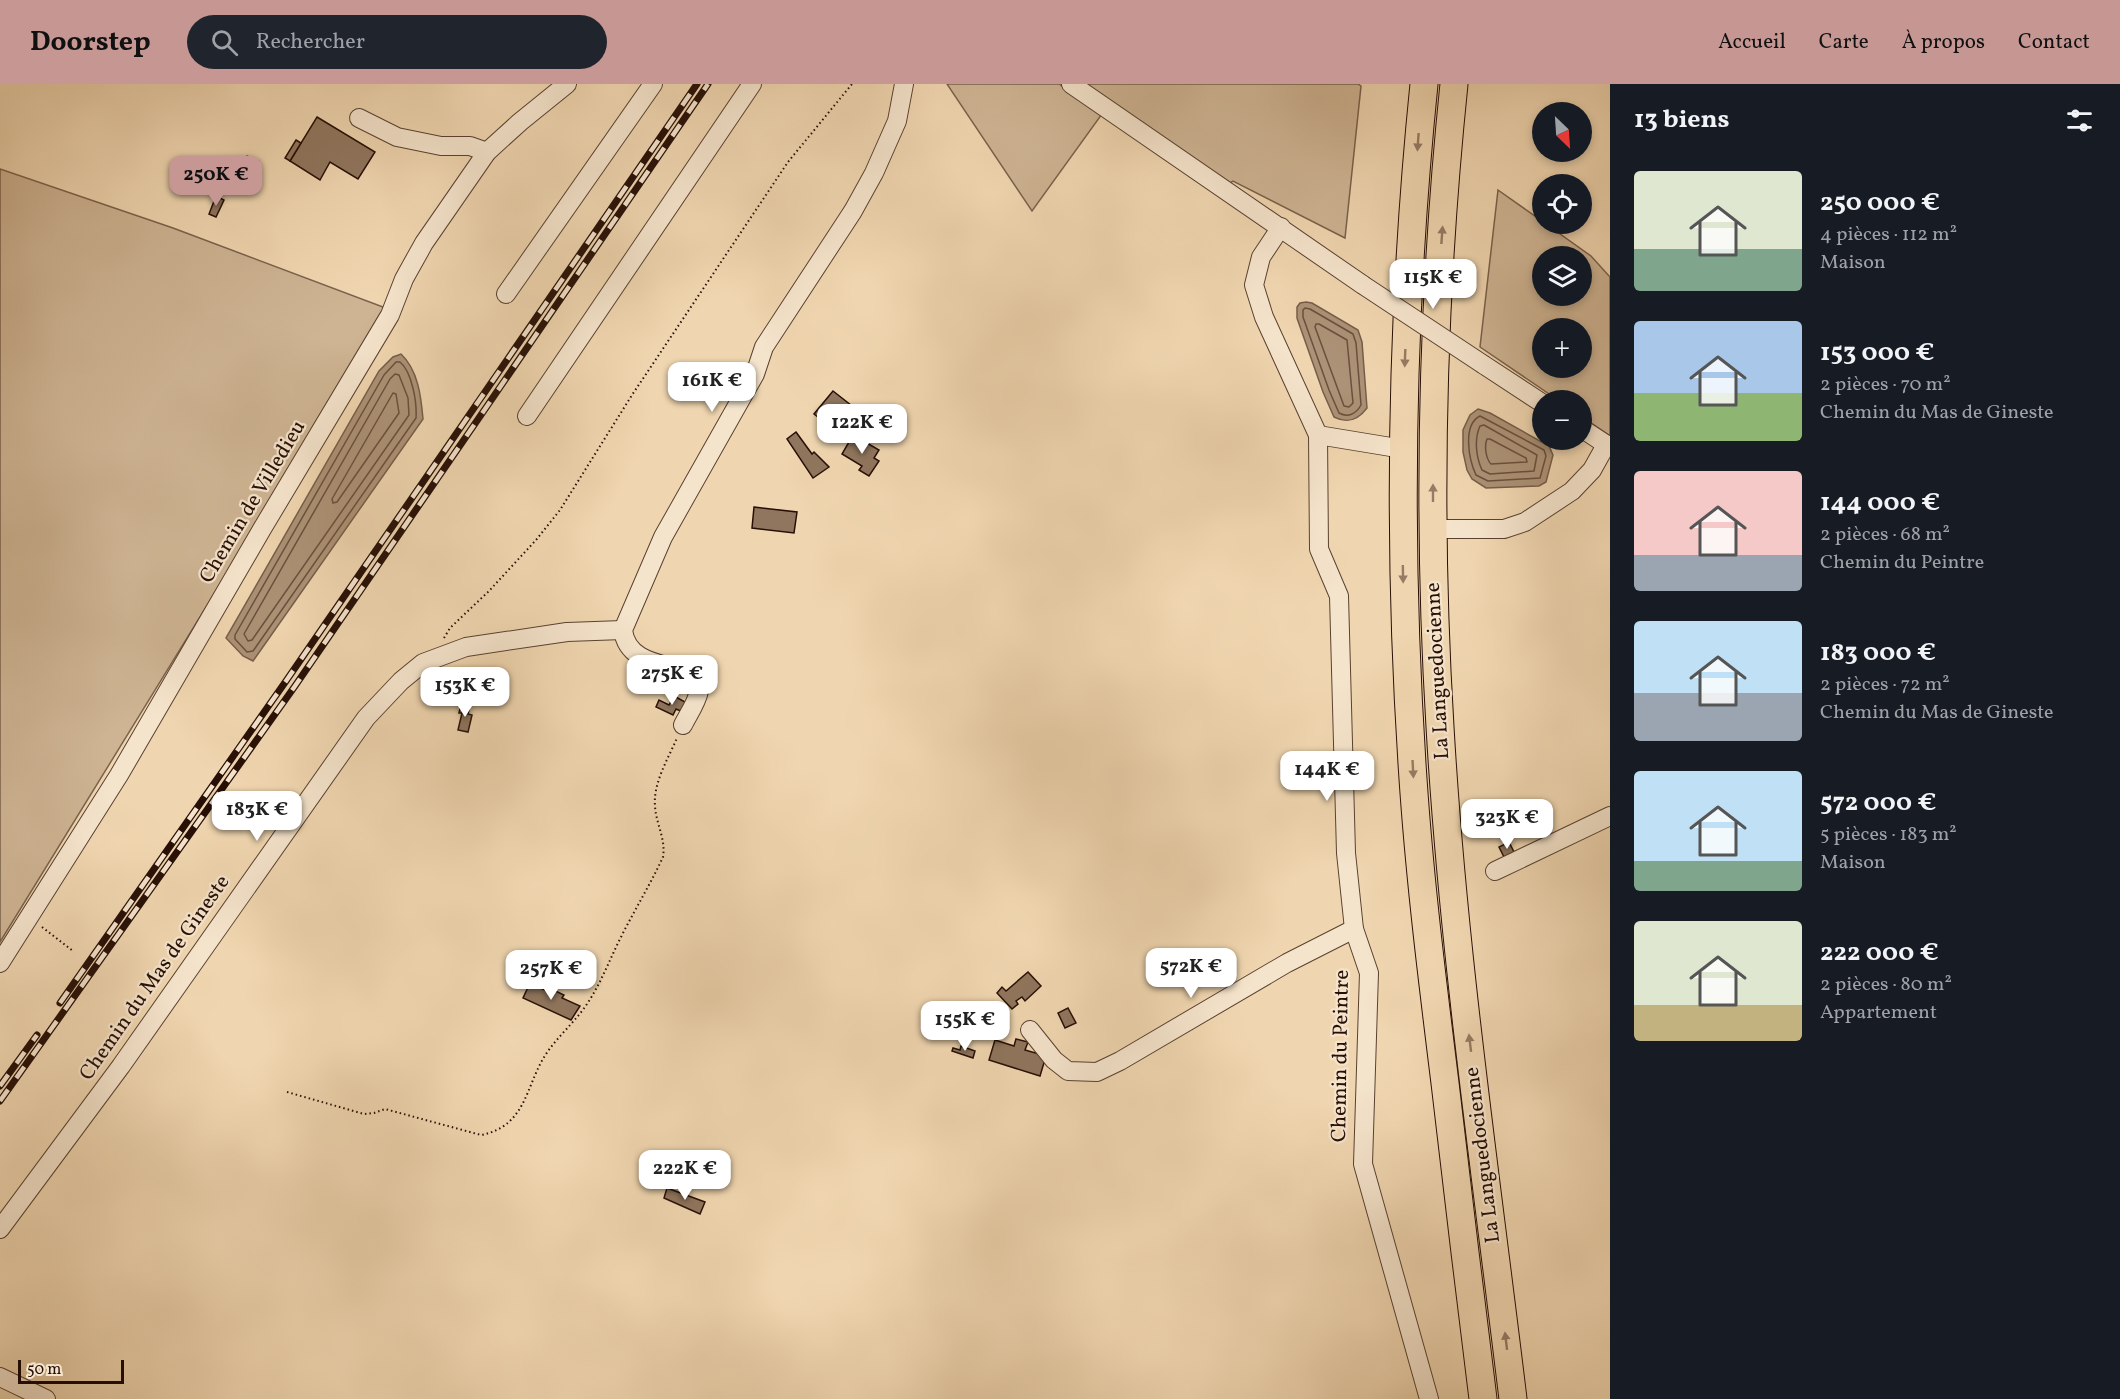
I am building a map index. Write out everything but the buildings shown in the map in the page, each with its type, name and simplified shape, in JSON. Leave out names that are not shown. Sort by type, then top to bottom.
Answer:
[{"type":"highway","name":"La Languedocienne","points":[[1424,84],[1410,261],[1403,449],[1403,574],[1408,700],[1419,853],[1483,1399]]},
{"type":"highway","name":"La Languedocienne","points":[[1454,84],[1439,272],[1434,410],[1433,529],[1439,705],[1451,878],[1513,1399]]},
{"type":"street","name":"Chemin de Villedieu","points":[[0,963],[119,775],[390,315],[404,279],[424,243],[487,152],[567,84]]},
{"type":"street","points":[[506,294],[653,84]]},
{"type":"street","points":[[527,416],[752,84]]},
{"type":"street","points":[[683,725],[699,692],[699,682],[692,674],[649,661],[633,653],[624,640],[623,630],[663,537],[755,374],[764,347],[853,211],[874,173],[897,121],[904,84]]},
{"type":"street","points":[[1071,84],[1363,285],[1532,396]]},
{"type":"street","points":[[359,118],[397,137],[441,146],[470,146],[487,152]]},
{"type":"street","name":"Chemin du Peintre","points":[[1281,227],[1261,257],[1254,285],[1264,317],[1318,435],[1319,549],[1339,596],[1346,853],[1354,929],[1369,973],[1363,1164],[1429,1399]]},
{"type":"street","points":[[1318,435],[1403,449]]},
{"type":"street","points":[[1433,529],[1504,529],[1525,522],[1572,491],[1592,470],[1608,446],[1592,435]]},
{"type":"street","name":"Chemin du Mas de Gineste","points":[[0,1229],[121,1066],[366,718],[400,681],[423,663],[466,647],[567,632],[623,630]]},
{"type":"street","points":[[1495,871],[1610,816]]},
{"type":"street","points":[[1030,1030],[1054,1060],[1068,1071],[1097,1072],[1120,1061],[1287,963],[1354,929]]},
{"type":"street","points":[[0,1377],[46,1399]]},
{"type":"path","points":[[444,655],[442,646],[444,637],[536,540],[560,510],[632,394],[788,162],[852,84]]},
{"type":"path","points":[[287,1092],[364,1114],[385,1109],[481,1135],[496,1132],[511,1122],[546,1054],[576,1020],[600,983],[663,857],[665,846],[655,807],[655,791],[683,725]]},
{"type":"path","points":[[29,916],[73,951]]},
{"type":"shaded area","points":[[947,84],[1059,84],[1102,114],[1032,211]]},
{"type":"shaded area","points":[[1074,84],[1358,84],[1361,86],[1345,238],[1233,181],[1225,186]]},
{"type":"shaded area","points":[[0,169],[173,228],[383,307],[382,321],[0,942]]},
{"type":"shaded area","points":[[1498,190],[1532,214],[1532,234],[1560,234],[1577,246],[1532,246],[1532,306],[1592,306],[1592,257],[1610,277],[1610,436],[1592,424],[1592,390],[1543,390],[1480,347]]},
{"type":"water","points":[[247,156],[259,161],[245,191],[233,186]]},
{"type":"water","points":[[1300,303],[1312,303],[1358,330],[1362,342],[1367,408],[1352,420],[1334,417],[1323,392],[1297,318],[1297,307]]},
{"type":"water","points":[[401,354],[407,360],[415,376],[420,393],[423,419],[253,661],[243,656],[226,638],[379,371],[393,357]]},
{"type":"water","points":[[1478,409],[1490,413],[1532,436],[1532,450],[1551,450],[1553,455],[1546,482],[1539,486],[1486,488],[1472,479],[1467,470],[1463,452],[1463,430],[1470,415]]},
{"type":"railway","points":[[60,1003],[286,681],[697,84]]},
{"type":"railway","points":[[0,1101],[295,686],[708,84]]},
{"type":"railway","points":[[0,1086],[37,1035]]}]
